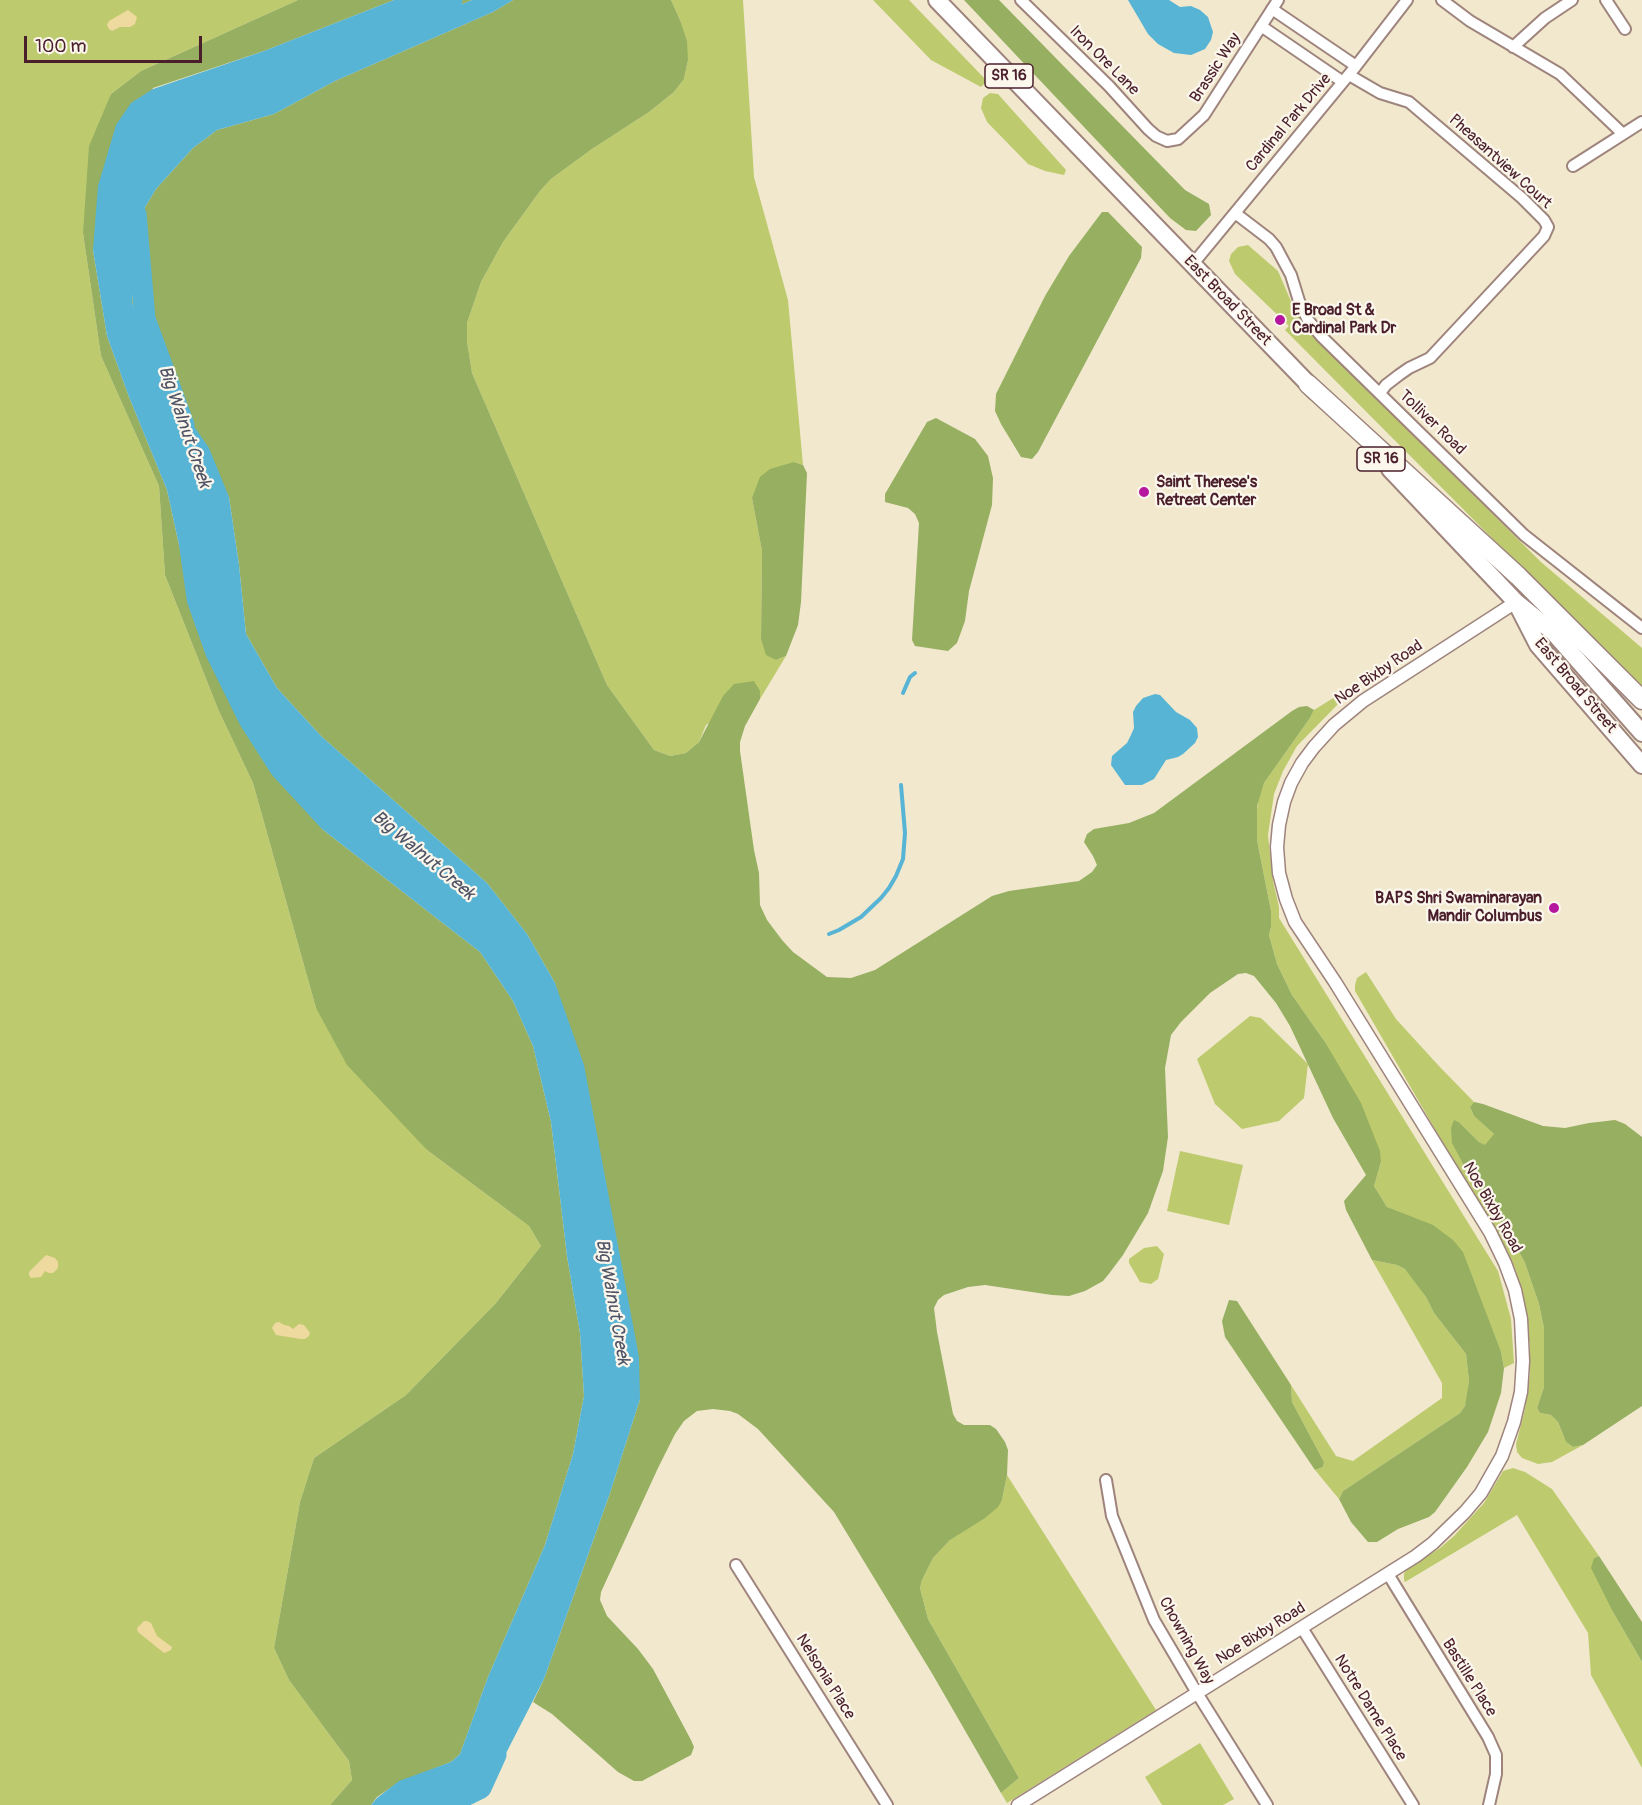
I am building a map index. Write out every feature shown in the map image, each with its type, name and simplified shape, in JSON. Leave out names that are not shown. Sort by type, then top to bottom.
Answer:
[{"type":"highway","points":[[1308,384],[1518,576],[1642,700]]},
{"type":"main road","name":"East Broad Street","points":[[937,0],[1516,602],[1553,632],[1642,733]]},
{"type":"main road","name":"East Broad Street","points":[[1516,602],[1538,645],[1642,765]]},
{"type":"street","name":"Iron Ore Lane","points":[[1021,0],[1109,86],[1148,129],[1167,141]]},
{"type":"street","name":"Cardinal Park Drive","points":[[1192,265],[1350,74],[1407,0]]},
{"type":"street","points":[[1442,0],[1470,21],[1560,74],[1623,134]]},
{"type":"street","points":[[1513,47],[1545,18],[1572,0]]},
{"type":"street","points":[[1606,0],[1625,29]]},
{"type":"street","name":"Brassic Way","points":[[1167,141],[1178,138],[1204,115],[1275,4]]},
{"type":"street","points":[[1275,4],[1350,74]]},
{"type":"street","points":[[1261,26],[1350,74]]},
{"type":"street","name":"Pheasantview Court","points":[[1350,74],[1380,93],[1409,102],[1522,198],[1548,227],[1544,236],[1430,358],[1404,372],[1386,385],[1380,393]]},
{"type":"street","points":[[1573,166],[1642,122]]},
{"type":"street","name":"Tolliver Road","points":[[1235,213],[1276,247],[1291,275],[1308,320],[1322,338],[1524,535],[1642,628]]},
{"type":"street","name":"Noe Bixby Road","points":[[1018,1805],[1388,1574],[1433,1543],[1452,1526],[1481,1493],[1494,1472],[1510,1434],[1521,1392],[1523,1361],[1521,1319],[1515,1290],[1505,1263],[1490,1232],[1335,982],[1295,922],[1279,873],[1277,847],[1284,802],[1291,783],[1302,763],[1334,725],[1363,701],[1516,602]]},
{"type":"street","name":"Chowning Way","points":[[1106,1480],[1112,1516],[1154,1620],[1267,1805]]},
{"type":"street","name":"Nelsonia Place","points":[[736,1565],[887,1805]]},
{"type":"street","name":"Bastille Place","points":[[1388,1574],[1488,1737],[1496,1755],[1496,1774],[1489,1805]]},
{"type":"street","name":"Notre Dame Place","points":[[1302,1628],[1413,1805]]},
{"type":"green space","points":[[0,0],[298,0],[141,71],[111,94],[83,233],[101,356],[159,486],[165,575],[218,709],[253,783],[316,1008],[427,1150],[529,1226],[541,1246],[496,1303],[406,1395],[314,1458],[300,1502],[274,1648],[289,1680],[349,1761],[352,1780],[330,1805],[0,1805]]},
{"type":"green space","points":[[298,0],[394,0],[264,51],[153,88],[93,250],[107,336],[167,490],[179,545],[322,829],[480,952],[513,1001],[533,1046],[551,1122],[567,1256],[580,1333],[584,1396],[573,1454],[545,1545],[488,1677],[460,1754],[451,1762],[399,1782],[377,1797],[371,1805],[330,1805],[352,1780],[349,1761],[289,1680],[274,1648],[300,1502],[314,1458],[406,1395],[496,1303],[541,1246],[529,1226],[427,1150],[347,1065],[316,1008],[253,783],[218,709],[165,575],[159,486],[101,356],[83,233],[89,146],[111,94],[141,71]]},
{"type":"green space","points":[[428,0],[472,0],[440,13],[408,19]]},
{"type":"green space","points":[[513,0],[671,0],[687,41],[688,60],[684,79],[674,92],[649,112],[551,179],[540,191],[503,242],[481,282],[467,323],[467,341],[472,373],[607,685],[654,750],[670,756],[686,753],[699,742],[723,696],[734,684],[754,681],[760,691],[760,699],[745,726],[740,751],[759,873],[760,905],[767,920],[793,952],[827,977],[851,978],[875,970],[992,896],[1009,891],[1079,881],[1092,872],[1097,865],[1084,842],[1087,834],[1094,829],[1129,823],[1154,813],[1292,711],[1307,706],[1314,710],[1264,783],[1257,806],[1257,840],[1271,911],[1269,935],[1277,964],[1292,995],[1325,1042],[1361,1103],[1380,1151],[1381,1162],[1374,1186],[1387,1207],[1433,1225],[1453,1240],[1463,1252],[1501,1352],[1504,1368],[1501,1393],[1488,1432],[1467,1467],[1429,1517],[1398,1529],[1377,1542],[1368,1542],[1351,1522],[1339,1499],[1343,1491],[1460,1413],[1465,1406],[1469,1381],[1466,1354],[1434,1313],[1426,1297],[1405,1269],[1372,1260],[1346,1210],[1344,1201],[1366,1175],[1333,1118],[1290,1026],[1276,1003],[1254,976],[1246,973],[1238,974],[1210,993],[1171,1035],[1165,1068],[1168,1137],[1163,1171],[1148,1213],[1123,1255],[1103,1281],[1085,1291],[1069,1296],[985,1285],[968,1287],[944,1295],[934,1308],[953,1414],[957,1421],[964,1425],[990,1425],[996,1429],[1008,1450],[1007,1475],[1002,1500],[998,1507],[950,1540],[933,1558],[920,1588],[928,1619],[1019,1778],[1001,1793],[933,1675],[834,1512],[758,1429],[738,1414],[730,1411],[713,1409],[697,1411],[684,1421],[675,1434],[601,1592],[600,1600],[607,1616],[653,1669],[691,1740],[694,1747],[691,1755],[642,1781],[634,1781],[618,1772],[552,1714],[533,1702],[544,1679],[610,1493],[640,1399],[555,983],[527,934],[487,883],[321,736],[277,688],[246,634],[229,497],[145,342],[132,302],[141,214],[156,189],[193,148],[217,130],[274,114],[335,81],[493,12]]},
{"type":"green space","points":[[671,0],[743,0],[754,177],[788,300],[803,465],[794,462],[752,498],[762,551],[761,639],[776,660],[786,656],[760,699],[760,691],[706,725],[699,742],[686,753],[670,756],[654,750],[607,685],[472,373],[467,323],[481,282],[503,242],[540,191],[551,179],[592,149],[649,112],[674,92],[684,79],[688,60],[680,20]]},
{"type":"green space","points":[[873,0],[909,0],[987,81],[981,87],[931,60]]},
{"type":"green space","points":[[964,0],[999,0],[1185,190],[1209,204],[1211,215],[1196,231],[1186,230],[1170,218]]},
{"type":"green space","points":[[990,93],[998,94],[1066,170],[1064,175],[1028,164],[987,122],[981,108],[983,98]]},
{"type":"green space","points":[[1102,212],[1108,212],[1142,247],[1141,258],[1038,452],[1032,459],[1021,457],[995,411],[996,394],[1045,296],[1069,256]]},
{"type":"green space","points":[[1248,245],[1278,271],[1293,306],[1306,326],[1541,562],[1642,648],[1642,689],[1285,330],[1289,326],[1235,274],[1229,261],[1231,254],[1238,247]]},
{"type":"green space","points":[[936,418],[975,439],[988,456],[993,478],[992,505],[969,591],[965,621],[957,643],[948,651],[915,646],[912,640],[919,523],[915,514],[908,508],[885,502],[885,494],[927,422]]},
{"type":"green space","points":[[794,462],[803,465],[807,473],[801,602],[798,625],[786,656],[776,660],[766,655],[761,639],[762,551],[752,498],[760,477],[770,469]]},
{"type":"green space","points":[[1343,692],[1340,702],[1297,746],[1283,771],[1274,794],[1268,835],[1279,918],[1498,1271],[1511,1319],[1514,1363],[1504,1368],[1501,1352],[1402,1214],[1387,1207],[1374,1186],[1381,1162],[1325,1042],[1292,995],[1277,964],[1269,935],[1271,911],[1257,840],[1258,798],[1264,783],[1314,710]]},
{"type":"green space","points":[[1366,972],[1396,1019],[1474,1102],[1470,1107],[1474,1116],[1494,1134],[1486,1146],[1460,1123],[1467,1171],[1513,1240],[1525,1263],[1539,1304],[1544,1328],[1544,1387],[1537,1408],[1540,1413],[1551,1415],[1558,1422],[1566,1442],[1573,1447],[1583,1445],[1552,1462],[1538,1464],[1522,1458],[1517,1452],[1516,1444],[1525,1409],[1530,1374],[1530,1347],[1524,1300],[1516,1271],[1507,1250],[1355,991],[1357,978]]},
{"type":"green space","points":[[1250,1016],[1261,1018],[1308,1064],[1304,1098],[1279,1121],[1242,1129],[1215,1104],[1197,1059]]},
{"type":"green space","points":[[1474,1102],[1543,1126],[1565,1128],[1615,1120],[1625,1124],[1642,1137],[1642,1406],[1583,1445],[1573,1447],[1566,1442],[1558,1422],[1551,1415],[1540,1413],[1537,1408],[1544,1387],[1544,1328],[1539,1304],[1525,1263],[1513,1240],[1467,1171],[1452,1143],[1451,1128],[1454,1120],[1485,1145],[1494,1134],[1474,1116],[1470,1107]]},
{"type":"green space","points":[[1180,1151],[1243,1165],[1229,1225],[1167,1211]]},
{"type":"green space","points":[[1157,1246],[1164,1254],[1158,1279],[1151,1284],[1140,1282],[1129,1259],[1144,1248]]},
{"type":"green space","points":[[1372,1260],[1397,1265],[1411,1275],[1434,1313],[1466,1354],[1469,1381],[1467,1398],[1460,1413],[1343,1491],[1339,1499],[1315,1470],[1323,1467],[1324,1462],[1292,1402],[1291,1385],[1336,1456],[1353,1461],[1442,1398],[1442,1383]]},
{"type":"green space","points":[[1229,1300],[1237,1301],[1291,1385],[1292,1402],[1324,1462],[1323,1467],[1315,1470],[1225,1337],[1222,1321]]},
{"type":"green space","points":[[1513,1468],[1525,1472],[1552,1489],[1599,1556],[1594,1558],[1613,1612],[1642,1662],[1642,1768],[1591,1675],[1588,1633],[1517,1515],[1405,1582],[1404,1580],[1406,1570],[1454,1536],[1484,1503],[1503,1471]]},
{"type":"green space","points":[[1007,1475],[1156,1710],[1007,1803],[1001,1793],[1019,1778],[928,1619],[920,1588],[933,1558],[950,1540],[1002,1500]]},
{"type":"green space","points":[[1599,1556],[1642,1622],[1642,1662],[1591,1568],[1594,1558]]},
{"type":"green space","points":[[1200,1743],[1234,1799],[1223,1805],[1162,1805],[1145,1777]]},
{"type":"sand","points":[[128,10],[137,17],[135,24],[112,31],[109,29],[107,25],[109,21]]},
{"type":"sand","points":[[46,1255],[55,1258],[58,1268],[53,1273],[45,1271],[41,1277],[31,1278],[29,1272]]},
{"type":"sand","points":[[279,1322],[293,1329],[299,1324],[304,1325],[310,1333],[309,1336],[301,1339],[276,1335],[272,1328],[275,1323]]},
{"type":"sand","points":[[144,1621],[151,1623],[157,1636],[172,1647],[171,1650],[164,1653],[138,1632],[137,1628]]},
{"type":"water","points":[[394,0],[428,0],[410,18],[440,13],[472,0],[513,0],[493,12],[335,81],[274,114],[217,130],[193,148],[156,189],[141,214],[132,302],[145,342],[169,390],[209,448],[229,497],[246,634],[277,688],[321,736],[487,883],[527,934],[555,983],[584,1065],[639,1357],[640,1399],[610,1493],[544,1679],[500,1765],[478,1786],[449,1805],[371,1805],[399,1781],[451,1762],[460,1754],[488,1677],[545,1545],[573,1454],[584,1396],[580,1333],[567,1256],[551,1122],[533,1046],[513,1001],[480,952],[322,829],[272,775],[240,725],[206,656],[187,602],[179,545],[167,490],[107,336],[93,250],[98,186],[116,125],[131,103],[153,89],[264,51]]},
{"type":"water","points":[[1128,0],[1169,0],[1180,7],[1191,6],[1200,10],[1208,17],[1213,32],[1211,40],[1205,49],[1191,55],[1174,53],[1158,44],[1148,34]]},
{"type":"water","points":[[1155,694],[1160,695],[1176,712],[1190,720],[1197,728],[1198,737],[1183,754],[1166,760],[1154,779],[1142,785],[1125,785],[1111,765],[1112,756],[1127,743],[1131,735],[1134,728],[1133,712],[1136,706],[1143,698]]},
{"type":"waterway","name":"Big Walnut Creek","points":[[392,28],[452,0]]},
{"type":"waterway","name":"Big Walnut Creek","points":[[136,214],[145,319],[184,425]]},
{"type":"waterway","points":[[903,693],[910,677],[915,673]]},
{"type":"waterway","points":[[829,934],[861,917],[881,898],[896,876],[903,859],[905,833],[901,785]]},
{"type":"waterway","name":"Big Walnut Creek","points":[[447,1805],[481,1788],[496,1755]]},
{"type":"place","name":"E Broad St & Cardinal Park Dr","points":[[1280,320]]},
{"type":"place","name":"Saint Therese's Retreat Center","points":[[1144,492]]},
{"type":"place","name":"BAPS Shri Swaminarayan Mandir Columbus","points":[[1554,908]]}]
